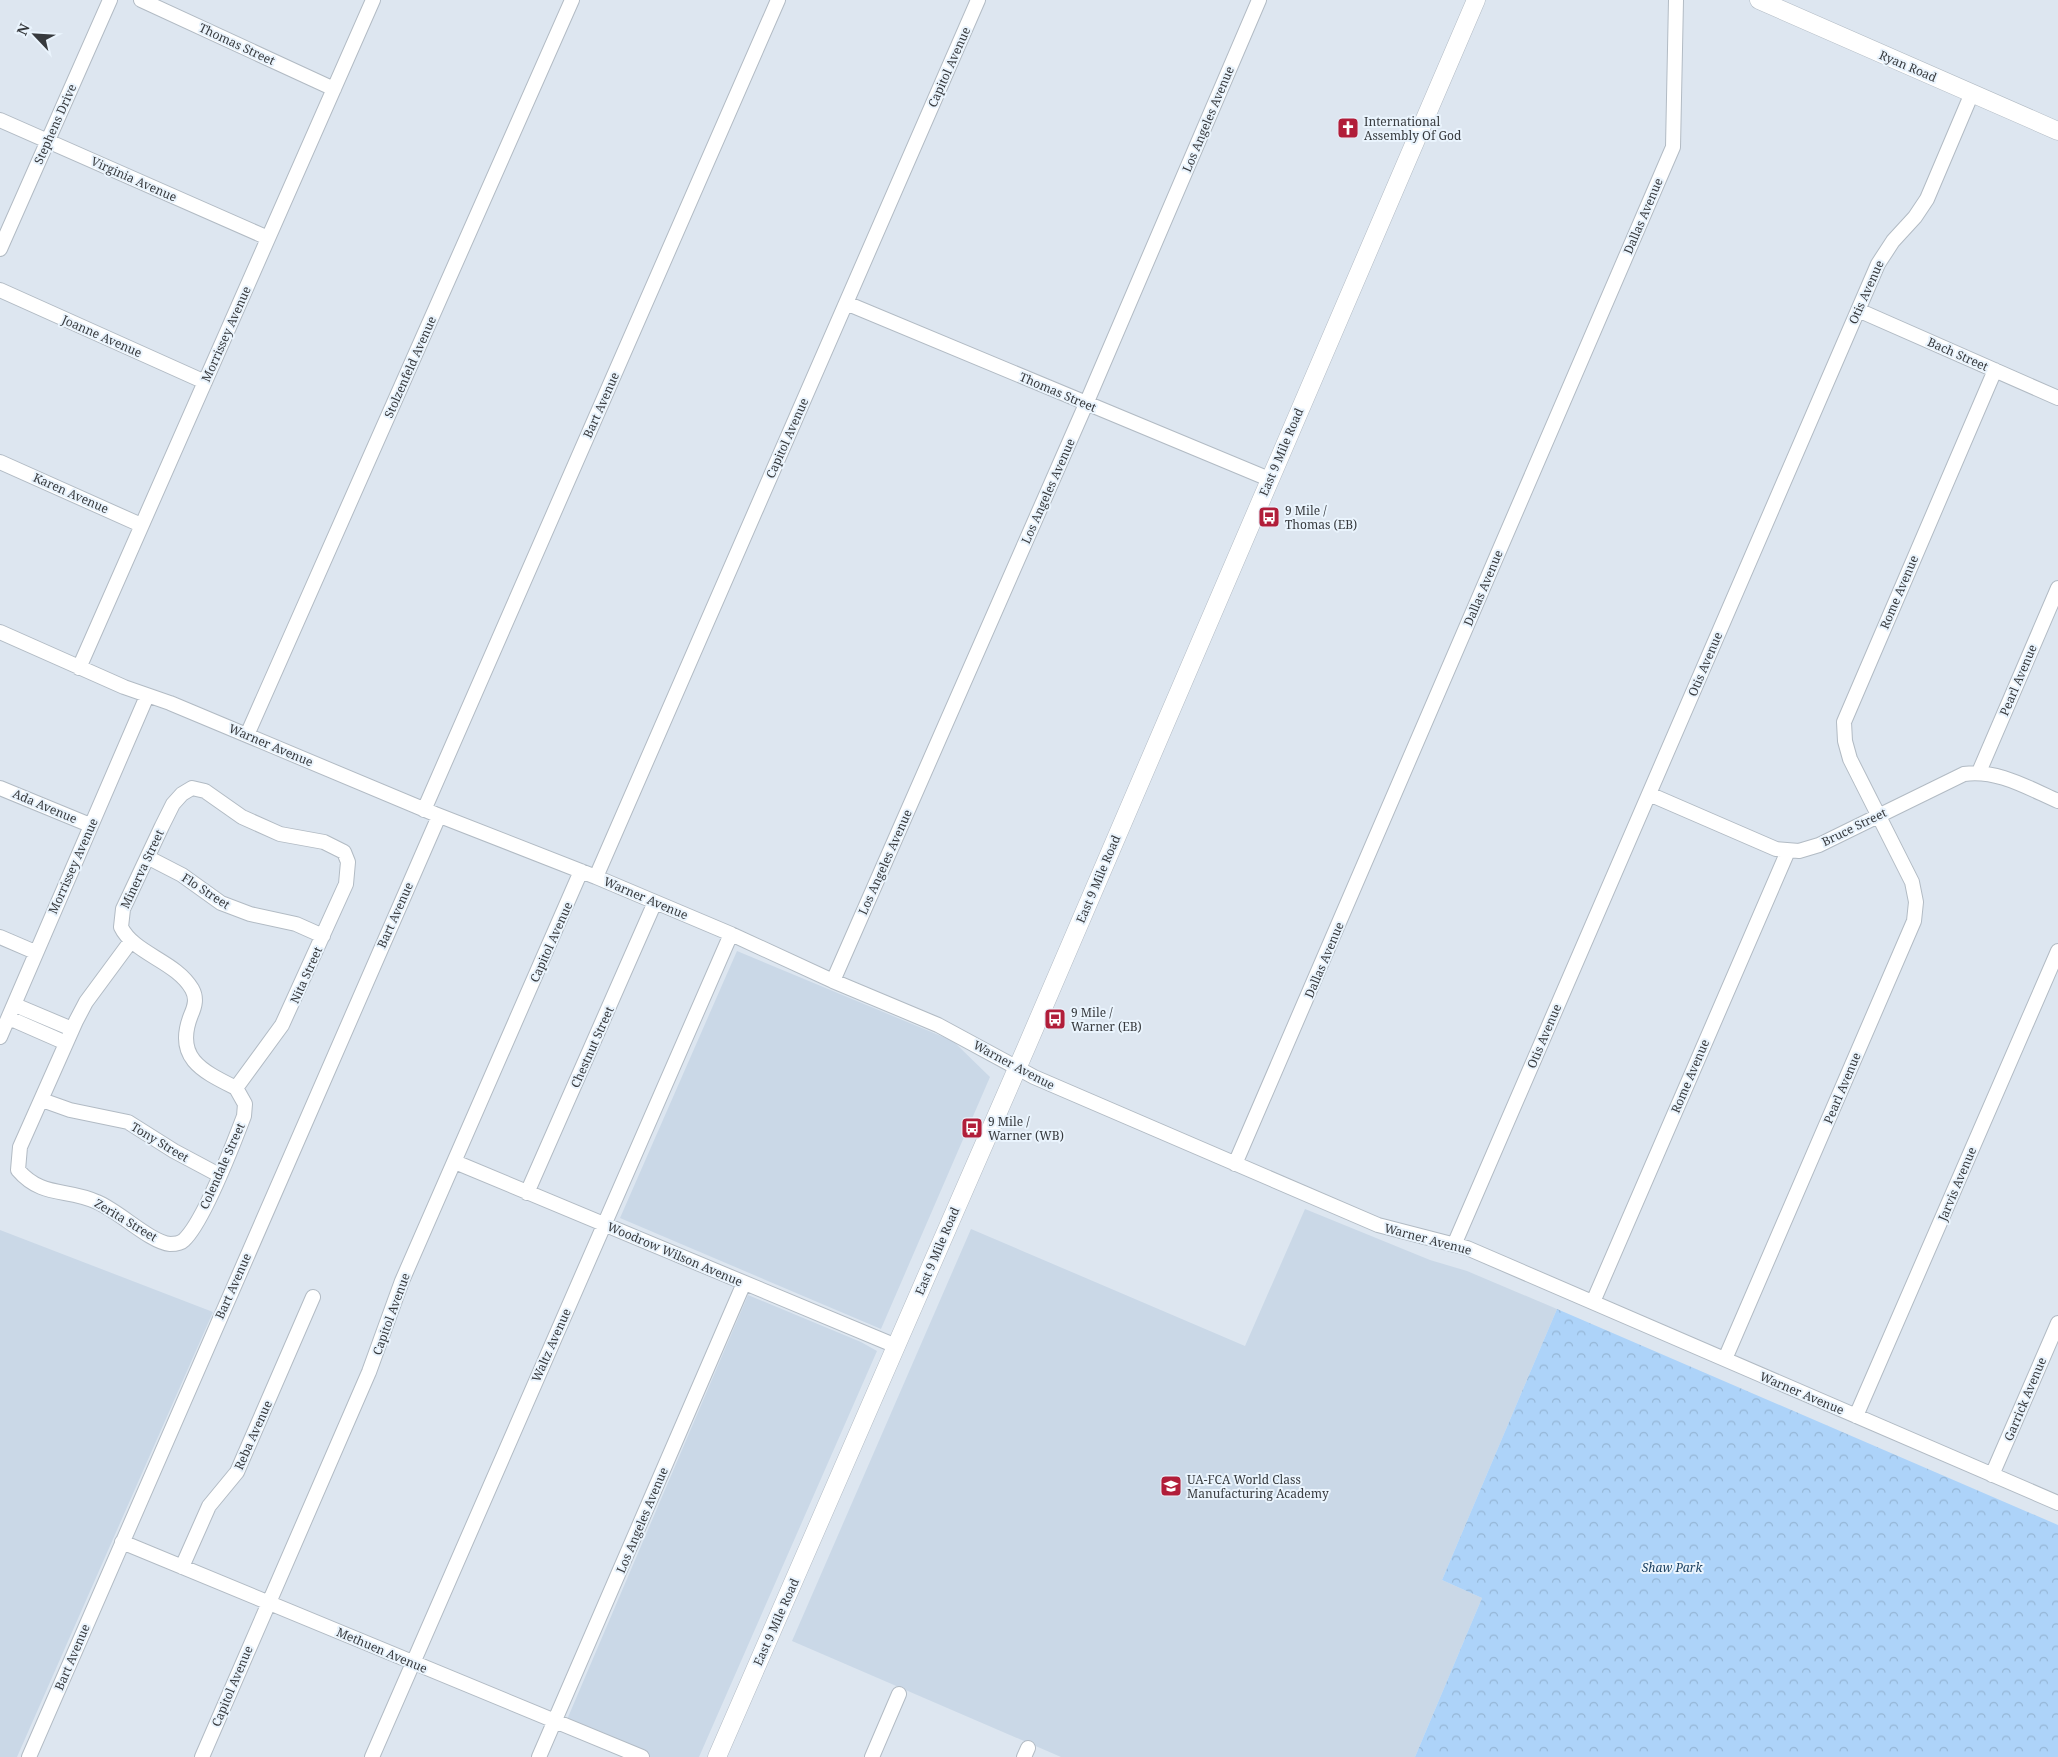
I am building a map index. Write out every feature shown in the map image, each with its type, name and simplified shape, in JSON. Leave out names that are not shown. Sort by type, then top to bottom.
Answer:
[{"type":"main road","name":"East 9 Mile Road","points":[[717,1757],[1017,1068],[1476,0]]},
{"type":"main road","name":"Ryan Road","points":[[1759,0],[2058,131]]},
{"type":"street","name":"Stephens Drive","points":[[0,249],[110,0]]},
{"type":"street","name":"Thomas Street","points":[[141,0],[334,89]]},
{"type":"street","name":"Morrissey Avenue","points":[[79,668],[373,0]]},
{"type":"street","name":"Stolzenfeld Avenue","points":[[247,735],[572,0]]},
{"type":"street","name":"Bart Avenue","points":[[424,810],[778,0]]},
{"type":"street","name":"Capitol Avenue","points":[[596,877],[978,0]]},
{"type":"street","name":"Los Angeles Avenue","points":[[833,981],[1086,404],[1259,0]]},
{"type":"street","name":"Dallas Avenue","points":[[1235,1164],[1673,147],[1676,0]]},
{"type":"street","name":"Otis Avenue","points":[[1454,1245],[1858,310],[1884,253],[1915,217],[1927,199],[1972,93]]},
{"type":"street","name":"Virginia Avenue","points":[[0,120],[268,238]]},
{"type":"street","name":"Joanne Avenue","points":[[0,290],[205,382]]},
{"type":"street","name":"Thomas Street","points":[[846,303],[1270,479]]},
{"type":"street","name":"Bach Street","points":[[1858,310],[2058,398]]},
{"type":"street","name":"Rome Avenue","points":[[1878,815],[1847,750],[1844,722],[1995,370]]},
{"type":"street","name":"Karen Avenue","points":[[0,462],[142,525]]},
{"type":"street","name":"Pearl Avenue","points":[[1979,772],[2058,588]]},
{"type":"street","name":"Warner Avenue","points":[[0,632],[79,668],[147,696],[170,702],[424,810],[596,877],[730,934],[833,981],[938,1025],[1034,1078],[1378,1226],[1466,1248],[2058,1503]]},
{"type":"street","name":"Morrissey Avenue","points":[[0,1037],[12,1012],[35,952],[147,696]]},
{"type":"street","name":"Bruce Street","points":[[1649,794],[1771,847],[1788,851],[1810,848],[1952,778],[1979,772],[1999,776],[2058,801]]},
{"type":"street","name":"Ada Avenue","points":[[0,788],[90,825]]},
{"type":"street","name":"Nita Street","points":[[192,788],[205,791],[242,817],[280,834],[324,842],[344,852],[348,862],[346,884],[282,1025],[236,1088]]},
{"type":"street","name":"Minerva Street","points":[[131,941],[121,927],[123,909],[149,858],[173,804],[182,794],[192,788]]},
{"type":"street","name":"Pearl Avenue","points":[[1725,1359],[1914,921],[1916,902],[1912,882],[1878,815]]},
{"type":"street","name":"Bart Avenue","points":[[29,1757],[439,816]]},
{"type":"street","name":"Rome Avenue","points":[[1593,1302],[1788,851]]},
{"type":"street","name":"Flo Street","points":[[149,858],[182,875],[221,903],[250,914],[296,924],[323,936]]},
{"type":"street","name":"Capitol Avenue","points":[[202,1757],[370,1372],[402,1281],[581,871]]},
{"type":"street","name":"Chestnut Street","points":[[528,1193],[655,902]]},
{"type":"street","name":"Waltz Avenue","points":[[372,1757],[730,934]]},
{"type":"street","points":[[0,938],[35,952]]},
{"type":"street","points":[[42,1100],[66,1042],[86,1002],[131,941],[184,978],[192,989],[195,999],[186,1035],[191,1059],[202,1069],[236,1088]]},
{"type":"street","name":"Jarvis Avenue","points":[[1856,1416],[2058,952]]},
{"type":"street","points":[[12,1012],[72,1029]]},
{"type":"street","points":[[12,1012],[66,1042]]},
{"type":"street","name":"Colendale Street","points":[[182,1242],[192,1230],[219,1175],[244,1116],[245,1104],[236,1088]]},
{"type":"street","name":"Zerita Street","points":[[42,1100],[20,1148],[18,1170],[28,1182],[41,1189],[86,1196],[101,1203],[159,1241],[171,1244],[182,1242]]},
{"type":"street","name":"Tony Street","points":[[42,1100],[70,1110],[128,1122],[174,1151],[219,1175]]},
{"type":"street","name":"Woodrow Wilson Avenue","points":[[455,1162],[896,1346]]},
{"type":"street","name":"Los Angeles Avenue","points":[[540,1757],[744,1284]]},
{"type":"street","name":"Reba Avenue","points":[[182,1567],[209,1506],[237,1472],[313,1297]]},
{"type":"street","name":"Garrick Avenue","points":[[1992,1475],[2058,1323]]},
{"type":"street","name":"Methuen Avenue","points":[[122,1542],[642,1757]]},
{"type":"street","points":[[872,1757],[899,1694]]},
{"type":"shaded area","points":[[737,951],[953,1041],[990,1077],[881,1329],[620,1218]]},
{"type":"shaded area","name":"UA-FCA World Class Manufacturing Academy","points":[[1305,1209],[1430,1260],[1467,1271],[1557,1309],[1442,1580],[1482,1598],[1415,1757],[1061,1757],[792,1641],[971,1229],[1245,1346]]},
{"type":"shaded area","points":[[0,1230],[213,1312],[17,1757],[0,1757]]},
{"type":"shaded area","points":[[748,1295],[861,1342],[877,1351],[699,1757],[627,1757],[563,1729]]},
{"type":"green space","name":"Shaw Park","points":[[1557,1309],[2058,1525],[2058,1757],[1415,1757],[1482,1598],[1442,1580]]},
{"type":"place","name":"International Assembly Of God","points":[[1348,128]]},
{"type":"place","name":"9 Mile / Thomas (EB)","points":[[1269,517]]},
{"type":"place","name":"9 Mile / Warner (EB)","points":[[1055,1019]]},
{"type":"place","name":"9 Mile / Warner (WB)","points":[[972,1128]]},
{"type":"place","name":"UA-FCA World Class Manufacturing Academy","points":[[1171,1486]]}]
